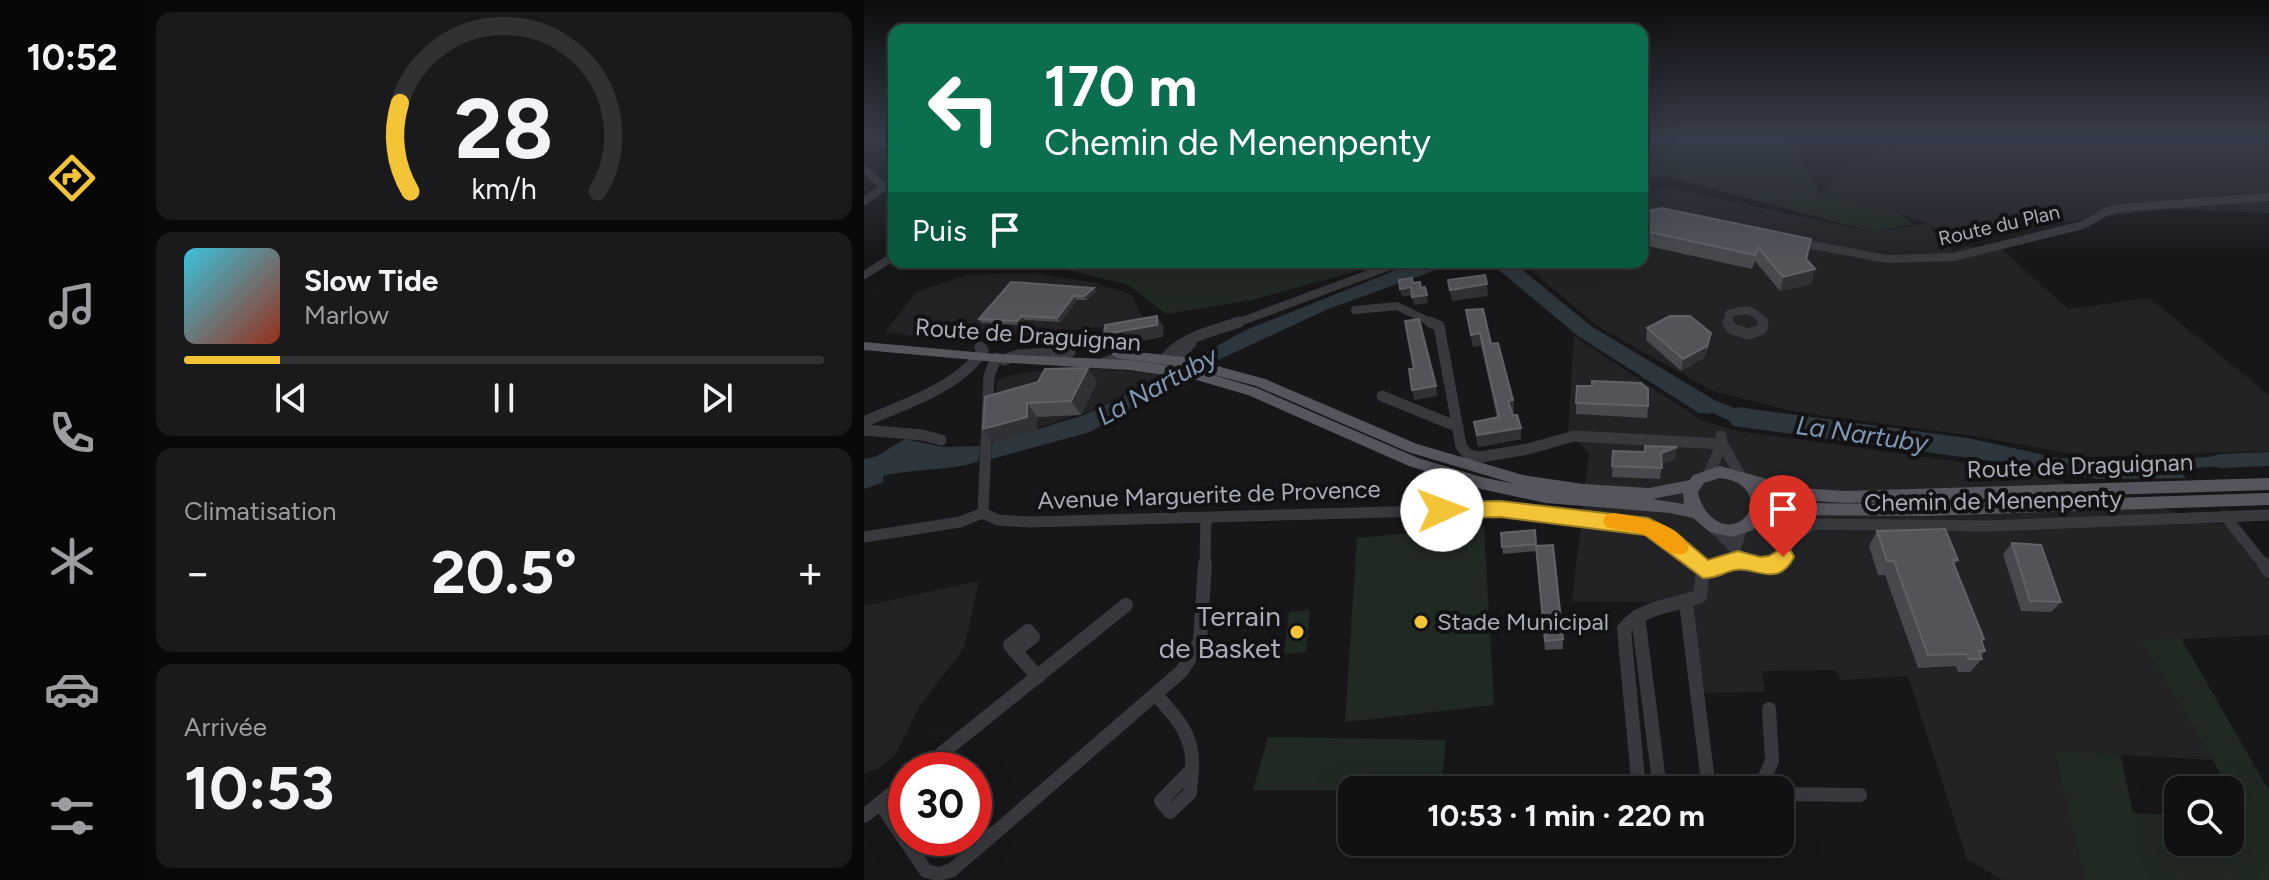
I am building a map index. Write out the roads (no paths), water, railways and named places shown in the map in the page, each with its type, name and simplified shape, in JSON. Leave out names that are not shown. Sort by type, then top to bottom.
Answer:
[{"type":"main road","name":"Route de Draguignan","points":[[864,339],[980,352],[997,365],[1103,363],[1209,367],[1260,382],[1413,448],[1486,472],[1550,485],[1649,494],[1693,485]]},
{"type":"main road","name":"Route de Draguignan","points":[[864,346],[980,352],[1070,352],[1174,366],[1252,391],[1414,462],[1481,483],[1546,497],[1670,507],[1694,512]]},
{"type":"main road","points":[[1709,473],[1730,473],[1745,479],[1760,499],[1757,517],[1742,528],[1712,526],[1694,512],[1690,503],[1693,485],[1709,473]]},
{"type":"main road","name":"Route de Draguignan","points":[[1745,479],[1800,494],[1846,497],[2269,484]]},
{"type":"main road","name":"Route de Draguignan","points":[[1757,517],[1782,509],[1924,510],[2269,499]]},
{"type":"street","points":[[871,177],[884,187]]},
{"type":"street","points":[[864,201],[888,184]]},
{"type":"street","name":"Route du Plan","points":[[1788,240],[1887,259],[1943,258],[2083,225],[2107,211],[2269,197]]},
{"type":"street","points":[[2139,199],[2153,206]]},
{"type":"street","points":[[1648,212],[1666,215]]},
{"type":"street","points":[[864,275],[888,260]]},
{"type":"street","points":[[1174,366],[1198,337],[1385,268]]},
{"type":"street","points":[[1355,310],[1397,306],[1439,326],[1461,446],[1468,455],[1481,457],[1574,436],[1722,440]]},
{"type":"street","points":[[966,370],[980,352]]},
{"type":"street","points":[[864,422],[966,370],[997,365],[1018,355],[1070,352]]},
{"type":"street","points":[[864,537],[960,522],[983,513],[987,429],[997,365]]},
{"type":"street","points":[[1382,396],[1458,427]]},
{"type":"street","points":[[864,430],[893,435],[928,434],[941,440]]},
{"type":"street","points":[[1709,473],[1722,440]]},
{"type":"street","points":[[1722,440],[1745,479]]},
{"type":"street","name":"Avenue Marguerite de Provence","points":[[983,513],[998,520],[1030,522],[1500,509],[1648,527],[1667,537],[1703,569]]},
{"type":"street","name":"Chemin de Menenpenty","points":[[1736,554],[1760,566],[1774,564],[1783,557],[1793,537],[1813,524],[1988,526],[2269,515]]},
{"type":"street","points":[[2225,516],[2269,571]]},
{"type":"street","points":[[880,803],[926,871],[939,874],[952,870],[1157,696],[1182,671],[1200,641],[1206,518]]},
{"type":"street","points":[[1712,526],[1736,554]]},
{"type":"street","points":[[1638,776],[1623,638],[1626,624],[1638,616],[1700,596],[1703,569],[1711,570],[1736,554],[1742,528]]},
{"type":"street","points":[[1686,603],[1707,776]]},
{"type":"street","points":[[944,752],[1126,605]]},
{"type":"street","points":[[1638,616],[1658,776]]},
{"type":"street","points":[[1015,651],[1038,677]]},
{"type":"street","points":[[1157,696],[1189,731],[1194,745],[1192,769]]},
{"type":"street","points":[[1768,776],[1775,752],[1769,709]]},
{"type":"street","points":[[1794,794],[1860,795]]},
{"type":"street","points":[[864,816],[888,797]]},
{"type":"water","points":[[1401,268],[1441,268],[1328,309],[1214,362],[1195,358],[1246,330]]},
{"type":"water","points":[[1496,268],[1520,268],[1591,326],[1716,401],[1710,414],[1699,413],[1578,336]]},
{"type":"water","points":[[1167,375],[1184,378],[1090,432],[991,459],[992,443],[1084,415]]},
{"type":"water","points":[[1737,407],[1967,438],[2059,458],[2153,461],[2233,455],[2253,464],[2178,469],[2186,478],[2098,479],[1984,460],[1733,426],[1730,421]]},
{"type":"water","points":[[905,439],[943,447],[980,446],[979,461],[883,476],[884,482],[864,489],[864,459],[875,457]]},
{"type":"waterway","name":"La Nartuby","points":[[1692,397],[1734,415],[1755,419]]},
{"type":"waterway","name":"La Nartuby","points":[[2220,461],[2269,459]]},
{"type":"place","name":"Stade Municipal","points":[[1421,622]]},
{"type":"place","name":"Terrain de Basket","points":[[1297,632]]}]
